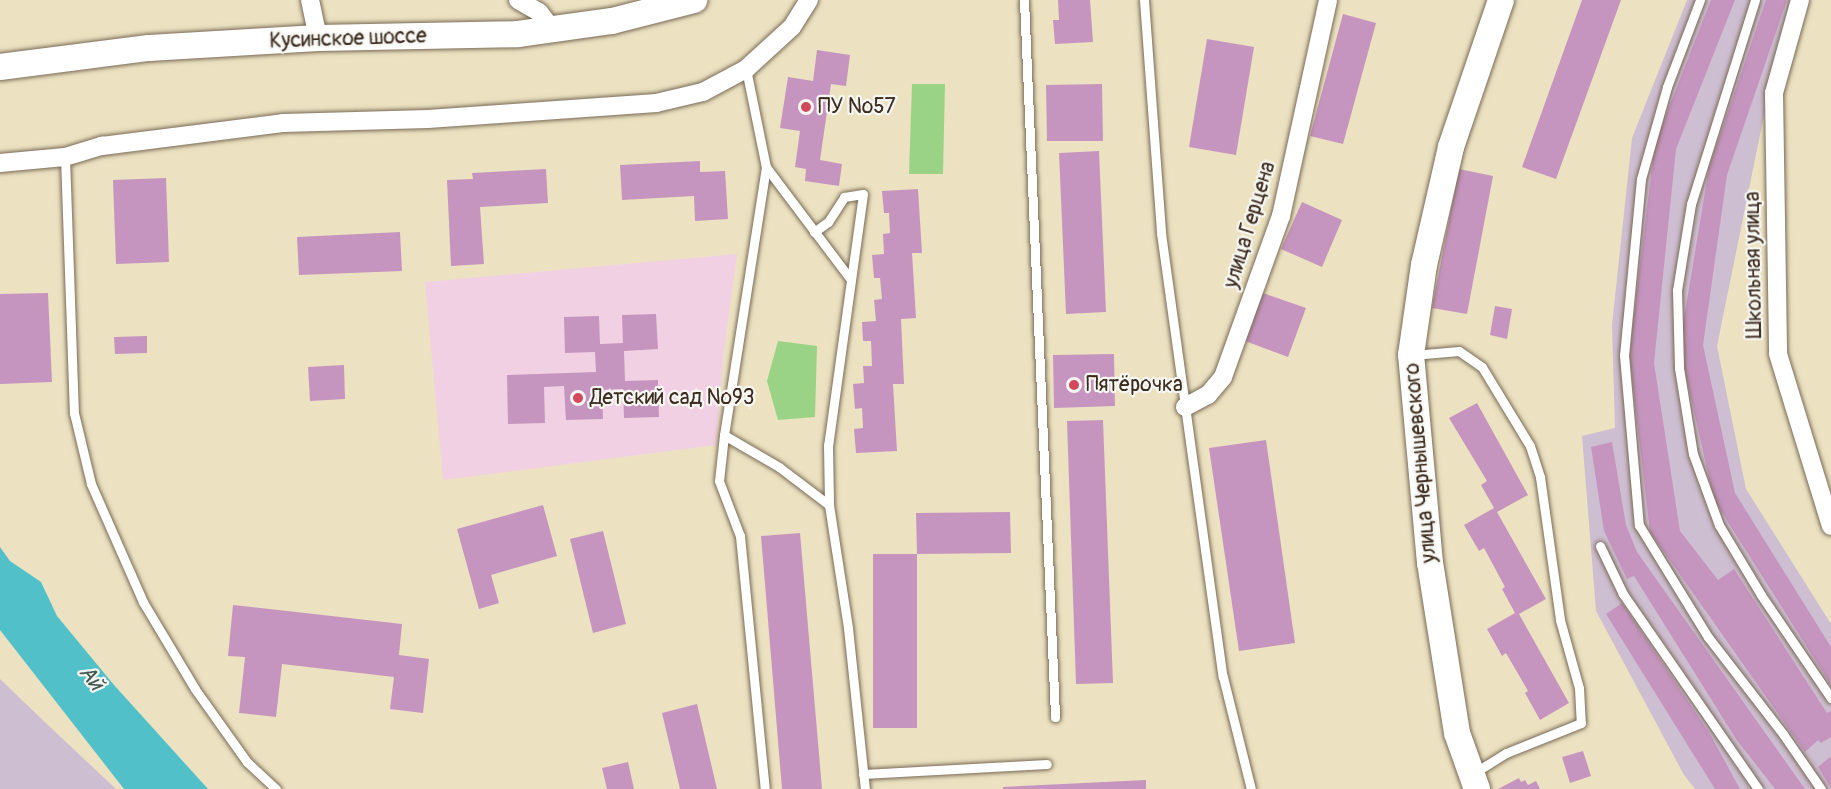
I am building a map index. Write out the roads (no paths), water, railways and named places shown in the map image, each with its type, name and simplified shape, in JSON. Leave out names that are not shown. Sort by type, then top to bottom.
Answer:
[{"type":"main road","name":"Кусинское шоссе","points":[[2,66],[149,48],[318,38],[518,34],[612,21],[694,0]]},
{"type":"main road","name":"улица Чернышевского","points":[[1474,782],[1457,733],[1430,563],[1411,355],[1424,265],[1450,147],[1502,0]]},
{"type":"street","points":[[310,0],[318,38]]},
{"type":"street","points":[[518,0],[539,12],[552,29]]},
{"type":"street","points":[[0,163],[65,157],[102,146],[282,123],[428,119],[656,103],[703,92],[746,69],[792,27],[809,0]]},
{"type":"street","name":"улица Герцена","points":[[1185,407],[1208,395],[1223,376],[1281,216],[1328,0]]},
{"type":"street","name":"Школьная улица","points":[[1800,0],[1774,93],[1778,354],[1831,526]]},
{"type":"lane","points":[[1024,0],[1055,717]]},
{"type":"lane","points":[[1144,0],[1161,233],[1223,677],[1251,789]]},
{"type":"lane","points":[[1700,0],[1667,87],[1641,179],[1624,355],[1639,525],[1708,637],[1783,734],[1821,789]]},
{"type":"lane","points":[[1755,0],[1691,204],[1677,290],[1679,368],[1694,454],[1719,525],[1761,594],[1831,698]]},
{"type":"lane","points":[[746,69],[766,167],[724,435],[719,481],[740,536],[765,789]]},
{"type":"lane","points":[[65,157],[74,413],[91,484],[143,602],[195,689],[247,762],[276,789]]},
{"type":"lane","points":[[766,167],[851,280]]},
{"type":"lane","points":[[814,232],[828,222],[844,197],[863,194],[828,445],[829,505],[848,628],[865,789]]},
{"type":"lane","points":[[1411,355],[1459,351],[1482,367],[1530,446],[1540,477],[1560,620],[1579,688],[1581,723],[1506,753],[1474,782]]},
{"type":"lane","points":[[724,435],[779,467],[829,505]]},
{"type":"lane","points":[[1600,546],[1623,594],[1758,789]]},
{"type":"lane","points":[[864,774],[1047,764]]},
{"type":"water","name":"Ай","points":[[0,547],[10,561],[41,582],[57,616],[114,685],[208,789],[124,789],[0,630]]},
{"type":"place","name":"ПУ №57","points":[[806,107]]},
{"type":"place","name":"Пятёрочка","points":[[1074,385]]},
{"type":"place","name":"Детский сад №93","points":[[578,398]]}]
